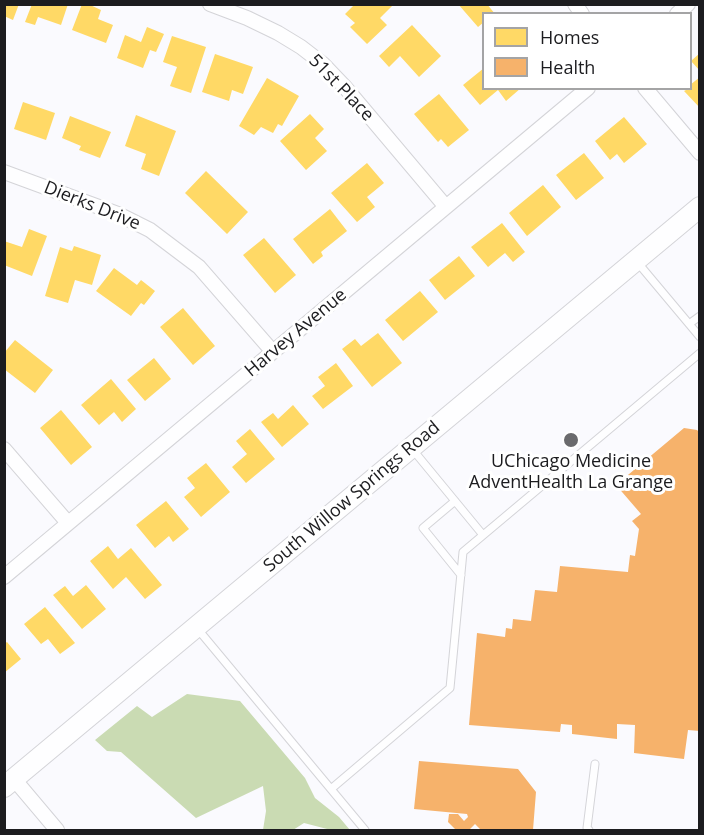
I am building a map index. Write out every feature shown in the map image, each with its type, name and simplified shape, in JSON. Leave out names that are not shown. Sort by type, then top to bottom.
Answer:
[{"type":"street","name":"51st Place","points":[[210,4],[278,33],[323,64],[446,207]]},
{"type":"street","name":"Harvey Avenue","points":[[4,577],[586,90]]},
{"type":"street","points":[[647,90],[699,153]]},
{"type":"street","name":"Dierks Drive","points":[[4,172],[118,214],[150,230],[200,267],[273,352]]},
{"type":"street","name":"South Willow Springs Road","points":[[9,783],[699,207]]},
{"type":"street","points":[[4,448],[68,523]]},
{"type":"street","points":[[9,783],[57,831]]},
{"type":"lane","points":[[636,260],[699,337]]},
{"type":"lane","points":[[689,324],[699,316]]},
{"type":"lane","points":[[331,789],[450,688],[463,552],[699,353]]},
{"type":"lane","points":[[412,448],[483,535]]},
{"type":"lane","points":[[455,501],[423,528],[461,575]]},
{"type":"lane","points":[[196,627],[365,831]]},
{"type":"lane","points":[[589,831],[587,828],[595,764]]},
{"type":"green space","points":[[187,694],[240,701],[305,778],[315,798],[339,817],[350,830],[331,830],[304,823],[293,830],[263,830],[266,811],[263,786],[196,818],[121,752],[107,751],[95,740],[137,706],[152,717]]},
{"type":"building: Homes","points":[[4,4],[19,4],[13,20],[4,16]]},
{"type":"building: Homes","points":[[32,4],[68,4],[61,25],[38,17],[35,25],[25,22]]},
{"type":"building: Homes","points":[[82,4],[88,4],[101,10],[98,19],[113,25],[106,43],[72,30]]},
{"type":"building: Homes","points":[[355,4],[394,4],[380,18],[387,25],[367,44],[350,27],[355,23],[345,14]]},
{"type":"building: Homes","points":[[458,4],[487,4],[493,12],[482,12],[482,24],[478,27]]},
{"type":"building: Homes","points":[[412,25],[441,56],[419,77],[400,56],[389,67],[379,56]]},
{"type":"building: Homes","points":[[147,27],[164,34],[156,52],[150,50],[143,68],[117,58],[125,35],[141,42]]},
{"type":"building: Homes","points":[[172,36],[206,47],[191,93],[170,86],[177,67],[163,62]]},
{"type":"building: Homes","points":[[700,53],[700,71],[692,62]]},
{"type":"building: Homes","points":[[215,54],[253,67],[243,94],[232,90],[229,101],[202,92]]},
{"type":"building: Homes","points":[[482,70],[482,90],[498,90],[480,105],[463,85]]},
{"type":"building: Homes","points":[[700,77],[700,108],[684,91],[692,90],[692,83]]},
{"type":"building: Homes","points":[[267,78],[299,96],[282,126],[278,124],[273,133],[261,127],[254,135],[239,126]]},
{"type":"building: Homes","points":[[498,90],[519,90],[506,101]]},
{"type":"building: Homes","points":[[439,94],[469,130],[448,147],[441,139],[438,142],[414,114]]},
{"type":"building: Homes","points":[[23,102],[55,113],[46,140],[14,129]]},
{"type":"building: Homes","points":[[310,114],[324,129],[315,138],[327,151],[306,170],[280,141]]},
{"type":"building: Homes","points":[[136,115],[176,131],[159,176],[141,169],[146,154],[125,146]]},
{"type":"building: Homes","points":[[70,116],[111,132],[100,158],[79,150],[81,146],[62,138]]},
{"type":"building: Homes","points":[[624,117],[647,144],[624,163],[617,154],[610,160],[595,141]]},
{"type":"building: Homes","points":[[584,153],[604,178],[576,200],[556,175]]},
{"type":"building: Homes","points":[[367,163],[384,183],[367,197],[375,207],[357,222],[331,193]]},
{"type":"building: Homes","points":[[206,171],[248,212],[227,234],[185,193]]},
{"type":"building: Homes","points":[[543,185],[561,207],[527,236],[509,213]]},
{"type":"building: Homes","points":[[330,209],[347,231],[321,252],[323,256],[313,264],[293,239]]},
{"type":"building: Homes","points":[[502,223],[525,252],[513,262],[505,253],[488,267],[471,247]]},
{"type":"building: Homes","points":[[29,229],[47,236],[32,276],[4,265],[4,241],[22,247]]},
{"type":"building: Homes","points":[[264,238],[296,275],[275,293],[243,255]]},
{"type":"building: Homes","points":[[74,246],[101,255],[92,285],[75,280],[68,303],[45,296],[60,247],[72,251]]},
{"type":"building: Homes","points":[[459,256],[475,276],[445,300],[429,280]]},
{"type":"building: Homes","points":[[114,268],[137,285],[141,280],[155,291],[131,316],[96,291]]},
{"type":"building: Homes","points":[[420,291],[438,312],[403,341],[385,320]]},
{"type":"building: Homes","points":[[183,308],[215,346],[193,365],[160,327]]},
{"type":"building: Homes","points":[[378,333],[402,363],[372,387],[342,349],[355,339],[361,346]]},
{"type":"building: Homes","points":[[15,340],[53,370],[35,393],[4,369],[4,353]]},
{"type":"building: Homes","points":[[154,358],[171,379],[145,401],[127,380]]},
{"type":"building: Homes","points":[[336,363],[353,386],[323,409],[312,396],[325,386],[318,377]]},
{"type":"building: Homes","points":[[111,379],[136,409],[122,422],[114,412],[99,425],[81,405]]},
{"type":"building: Homes","points":[[293,405],[309,424],[282,447],[261,422],[273,413],[278,419]]},
{"type":"building: Homes","points":[[61,410],[92,447],[71,465],[40,428]]},
{"type":"building: Homes","points":[[250,429],[275,459],[246,483],[232,467],[247,454],[236,441]]},
{"type":"building: Homes","points":[[206,463],[230,492],[201,517],[184,497],[195,488],[187,478]]},
{"type":"building: Homes","points":[[166,501],[189,529],[173,542],[169,536],[155,548],[136,525]]},
{"type":"building: Homes","points":[[108,546],[118,559],[131,548],[162,585],[145,599],[126,577],[113,589],[90,561]]},
{"type":"building: Homes","points":[[86,585],[106,609],[82,629],[53,595],[65,586],[73,596]]},
{"type":"building: Homes","points":[[45,607],[75,643],[60,654],[48,639],[41,644],[24,624]]},
{"type":"building: Homes","points":[[7,642],[21,659],[4,673],[4,644]]},
{"type":"building: Health","points":[[684,428],[697,430],[700,433],[700,731],[688,730],[684,759],[634,753],[635,725],[617,724],[617,739],[572,734],[572,725],[561,724],[560,732],[469,725],[477,633],[505,637],[506,628],[512,629],[513,619],[531,621],[535,590],[557,592],[560,566],[628,572],[630,555],[635,556],[639,529],[632,521],[641,514],[616,485]]},
{"type":"building: Health","points":[[419,761],[518,769],[536,792],[533,830],[481,830],[475,824],[471,830],[456,830],[448,822],[449,814],[458,814],[464,821],[468,817],[467,814],[414,809]]},
{"type":"place","name":"UChicago Medicine AdventHealth La Grange","points":[[571,440]]}]
